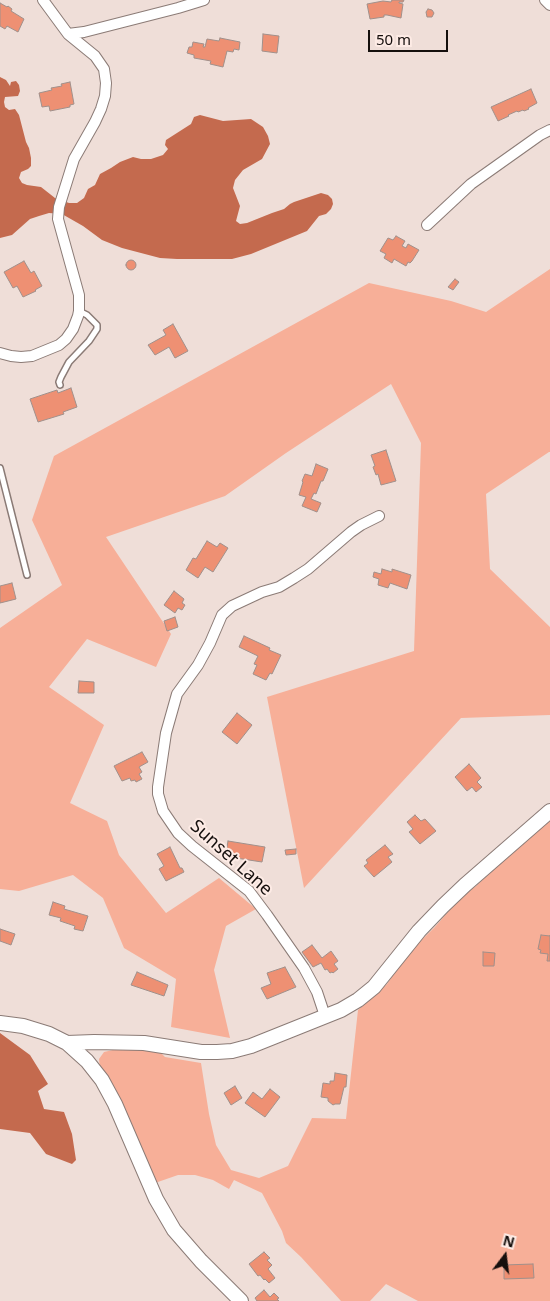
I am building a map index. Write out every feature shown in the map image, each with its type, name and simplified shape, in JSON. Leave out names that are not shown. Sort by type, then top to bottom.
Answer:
[{"type":"street","points":[[0,353],[21,357],[32,356],[59,345],[73,329],[79,311],[79,296],[58,219],[59,207],[74,160],[101,109],[106,83],[104,69],[94,56],[68,34],[43,0]]},
{"type":"street","points":[[68,34],[84,32],[204,0]]},
{"type":"street","points":[[545,0],[550,5]]},
{"type":"street","points":[[427,225],[471,184],[540,135],[550,130]]},
{"type":"street","name":"Sunset Lane","points":[[325,1016],[317,992],[304,968],[257,900],[249,891],[178,833],[163,811],[158,787],[166,734],[177,694],[206,651],[222,615],[232,606],[262,592],[279,587],[294,578],[308,569],[361,524],[379,516]]},
{"type":"street","points":[[67,1043],[144,1043],[201,1052],[232,1051],[251,1046],[341,1010],[358,1000],[374,987],[443,906],[550,811]]},
{"type":"street","points":[[0,1023],[16,1025],[58,1037],[87,1061],[102,1080],[115,1104],[156,1199],[174,1230],[190,1250],[241,1301]]},
{"type":"lane","points":[[60,385],[61,376],[69,362],[90,342],[97,329],[97,325],[87,315],[79,311]]},
{"type":"lane","points":[[0,468],[27,575]]},
{"type":"shaded area","points":[[0,77],[6,80],[10,86],[11,82],[16,81],[19,85],[20,91],[18,96],[5,97],[4,102],[5,107],[9,110],[15,109],[19,115],[31,158],[31,166],[21,172],[19,178],[22,183],[41,187],[55,198],[69,203],[77,203],[84,198],[88,189],[95,185],[100,174],[120,162],[133,157],[151,159],[163,155],[168,149],[165,145],[166,140],[191,124],[194,117],[200,115],[223,121],[251,119],[263,127],[268,136],[270,144],[262,159],[243,170],[235,180],[233,188],[240,206],[236,221],[240,224],[284,209],[294,202],[321,193],[328,195],[332,199],[333,204],[331,209],[326,214],[319,216],[307,231],[251,254],[232,259],[160,258],[122,248],[102,240],[62,214],[49,213],[30,219],[12,235],[0,238]]},
{"type":"shaded area","points":[[550,269],[550,452],[486,494],[490,569],[550,627],[550,715],[461,718],[304,888],[267,697],[414,651],[421,443],[391,384],[286,453],[225,496],[106,537],[171,634],[156,667],[87,639],[49,687],[104,725],[70,803],[107,821],[119,855],[166,913],[219,878],[256,909],[226,926],[214,970],[230,1038],[171,1027],[176,979],[124,948],[103,898],[73,875],[19,891],[0,889],[0,628],[62,585],[32,520],[54,456],[369,283],[451,301],[486,312]]},
{"type":"shaded area","points":[[550,817],[550,1301],[418,1301],[386,1284],[370,1301],[341,1301],[286,1243],[282,1231],[262,1193],[234,1180],[229,1189],[213,1180],[195,1175],[178,1175],[155,1183],[100,1069],[99,1059],[104,1052],[117,1049],[159,1051],[165,1057],[201,1063],[216,1145],[231,1170],[259,1178],[288,1166],[312,1118],[346,1119],[358,1010],[387,984],[407,954],[434,928],[461,897],[476,886]]},
{"type":"shaded area","points":[[0,1033],[30,1055],[48,1084],[38,1091],[44,1109],[64,1112],[72,1134],[76,1160],[72,1164],[46,1154],[30,1133],[0,1129]]},
{"type":"building","points":[[392,0],[404,0],[399,2],[403,4],[401,18],[384,15],[384,17],[370,19],[367,4],[383,1],[391,2]]},
{"type":"building","points":[[0,3],[8,6],[12,9],[11,11],[24,19],[18,32],[7,26],[5,29],[0,26]]},
{"type":"building","points":[[428,9],[434,13],[432,17],[427,17],[426,12]]},
{"type":"building","points":[[263,34],[279,36],[277,53],[262,51]]},
{"type":"building","points":[[220,38],[240,42],[239,50],[227,51],[223,67],[210,64],[211,61],[194,58],[194,55],[187,53],[189,47],[192,47],[193,42],[204,44],[203,47],[205,47],[207,39],[219,41]]},
{"type":"building","points":[[70,82],[74,104],[70,105],[70,107],[50,111],[49,106],[42,107],[39,93],[52,90],[51,88]]},
{"type":"building","points":[[531,89],[537,103],[529,109],[517,111],[498,121],[491,107]]},
{"type":"building","points":[[396,236],[405,241],[402,246],[406,248],[408,244],[419,250],[412,261],[408,262],[406,266],[394,259],[392,263],[384,258],[386,254],[380,251],[388,238],[393,240]]},
{"type":"building","points":[[131,260],[136,265],[131,270],[126,265]]},
{"type":"building","points":[[24,261],[31,273],[34,271],[42,286],[23,297],[17,286],[13,288],[4,272]]},
{"type":"building","points":[[455,279],[459,282],[453,290],[448,287]]},
{"type":"building","points":[[173,324],[188,351],[175,358],[169,347],[155,355],[148,345],[166,335],[163,330]]},
{"type":"building","points":[[71,388],[77,407],[63,412],[64,414],[38,422],[30,399],[57,390],[58,393]]},
{"type":"building","points":[[386,450],[396,481],[381,485],[378,474],[376,475],[373,467],[375,466],[371,455]]},
{"type":"building","points":[[316,464],[328,469],[316,494],[314,493],[311,499],[321,503],[317,512],[302,506],[306,497],[299,495],[305,474],[312,476]]},
{"type":"building","points":[[207,541],[217,547],[220,543],[228,548],[213,572],[205,567],[198,578],[186,570],[193,558],[196,559]]},
{"type":"building","points":[[382,569],[392,572],[392,569],[411,575],[407,589],[390,583],[388,588],[378,585],[379,579],[373,577],[374,572],[381,574]]},
{"type":"building","points":[[12,583],[16,599],[0,603],[0,586]]},
{"type":"building","points":[[174,591],[184,599],[182,603],[185,605],[182,610],[178,608],[175,613],[164,605]]},
{"type":"building","points":[[175,617],[178,627],[167,631],[164,621]]},
{"type":"building","points":[[244,636],[281,655],[272,674],[270,673],[266,680],[253,674],[257,665],[254,664],[258,656],[239,647]]},
{"type":"building","points":[[79,681],[94,682],[94,693],[78,693]]},
{"type":"building","points":[[237,713],[252,725],[237,744],[222,732]]},
{"type":"building","points":[[142,752],[148,762],[139,767],[142,772],[139,774],[142,779],[136,782],[135,780],[131,781],[130,778],[122,781],[114,766]]},
{"type":"building","points":[[469,764],[481,778],[477,782],[482,787],[476,792],[472,787],[467,791],[455,777]]},
{"type":"building","points":[[415,815],[421,821],[425,819],[436,831],[420,844],[409,832],[413,829],[407,822]]},
{"type":"building","points":[[228,841],[265,847],[262,862],[236,858],[236,855],[226,854]]},
{"type":"building","points":[[385,845],[393,854],[388,857],[392,862],[374,877],[364,866],[368,863],[366,860]]},
{"type":"building","points":[[170,847],[180,868],[184,872],[166,881],[159,869],[164,866],[157,854]]},
{"type":"building","points":[[296,849],[296,854],[286,855],[285,850]]},
{"type":"building","points":[[53,902],[65,906],[64,909],[88,916],[83,931],[74,929],[75,926],[60,921],[61,918],[49,915]]},
{"type":"building","points":[[0,929],[15,934],[11,945],[0,941]]},
{"type":"building","points":[[541,935],[550,936],[550,961],[547,961],[548,954],[540,953],[541,950],[538,949]]},
{"type":"building","points":[[312,945],[322,958],[331,951],[338,961],[334,964],[338,969],[330,973],[327,969],[325,970],[321,963],[313,967],[302,952]]},
{"type":"building","points":[[483,952],[495,953],[494,966],[483,966]]},
{"type":"building","points":[[285,967],[296,987],[267,999],[261,988],[271,984],[267,973]]},
{"type":"building","points":[[137,972],[168,985],[164,996],[131,985]]},
{"type":"building","points":[[335,1073],[347,1075],[346,1087],[344,1087],[340,1104],[333,1105],[328,1101],[328,1098],[321,1097],[323,1083],[330,1084],[330,1081],[334,1081]]},
{"type":"building","points":[[235,1086],[242,1098],[231,1105],[224,1093]]},
{"type":"building","points":[[270,1089],[280,1097],[265,1117],[245,1103],[253,1092],[262,1099]]},
{"type":"building","points":[[264,1252],[270,1258],[267,1260],[272,1265],[268,1269],[275,1278],[269,1283],[260,1275],[258,1276],[249,1264]]},
{"type":"building","points":[[533,1264],[534,1278],[504,1279],[504,1265]]},
{"type":"building","points":[[264,1290],[270,1297],[274,1293],[279,1298],[277,1299],[279,1301],[257,1301],[255,1298]]}]
